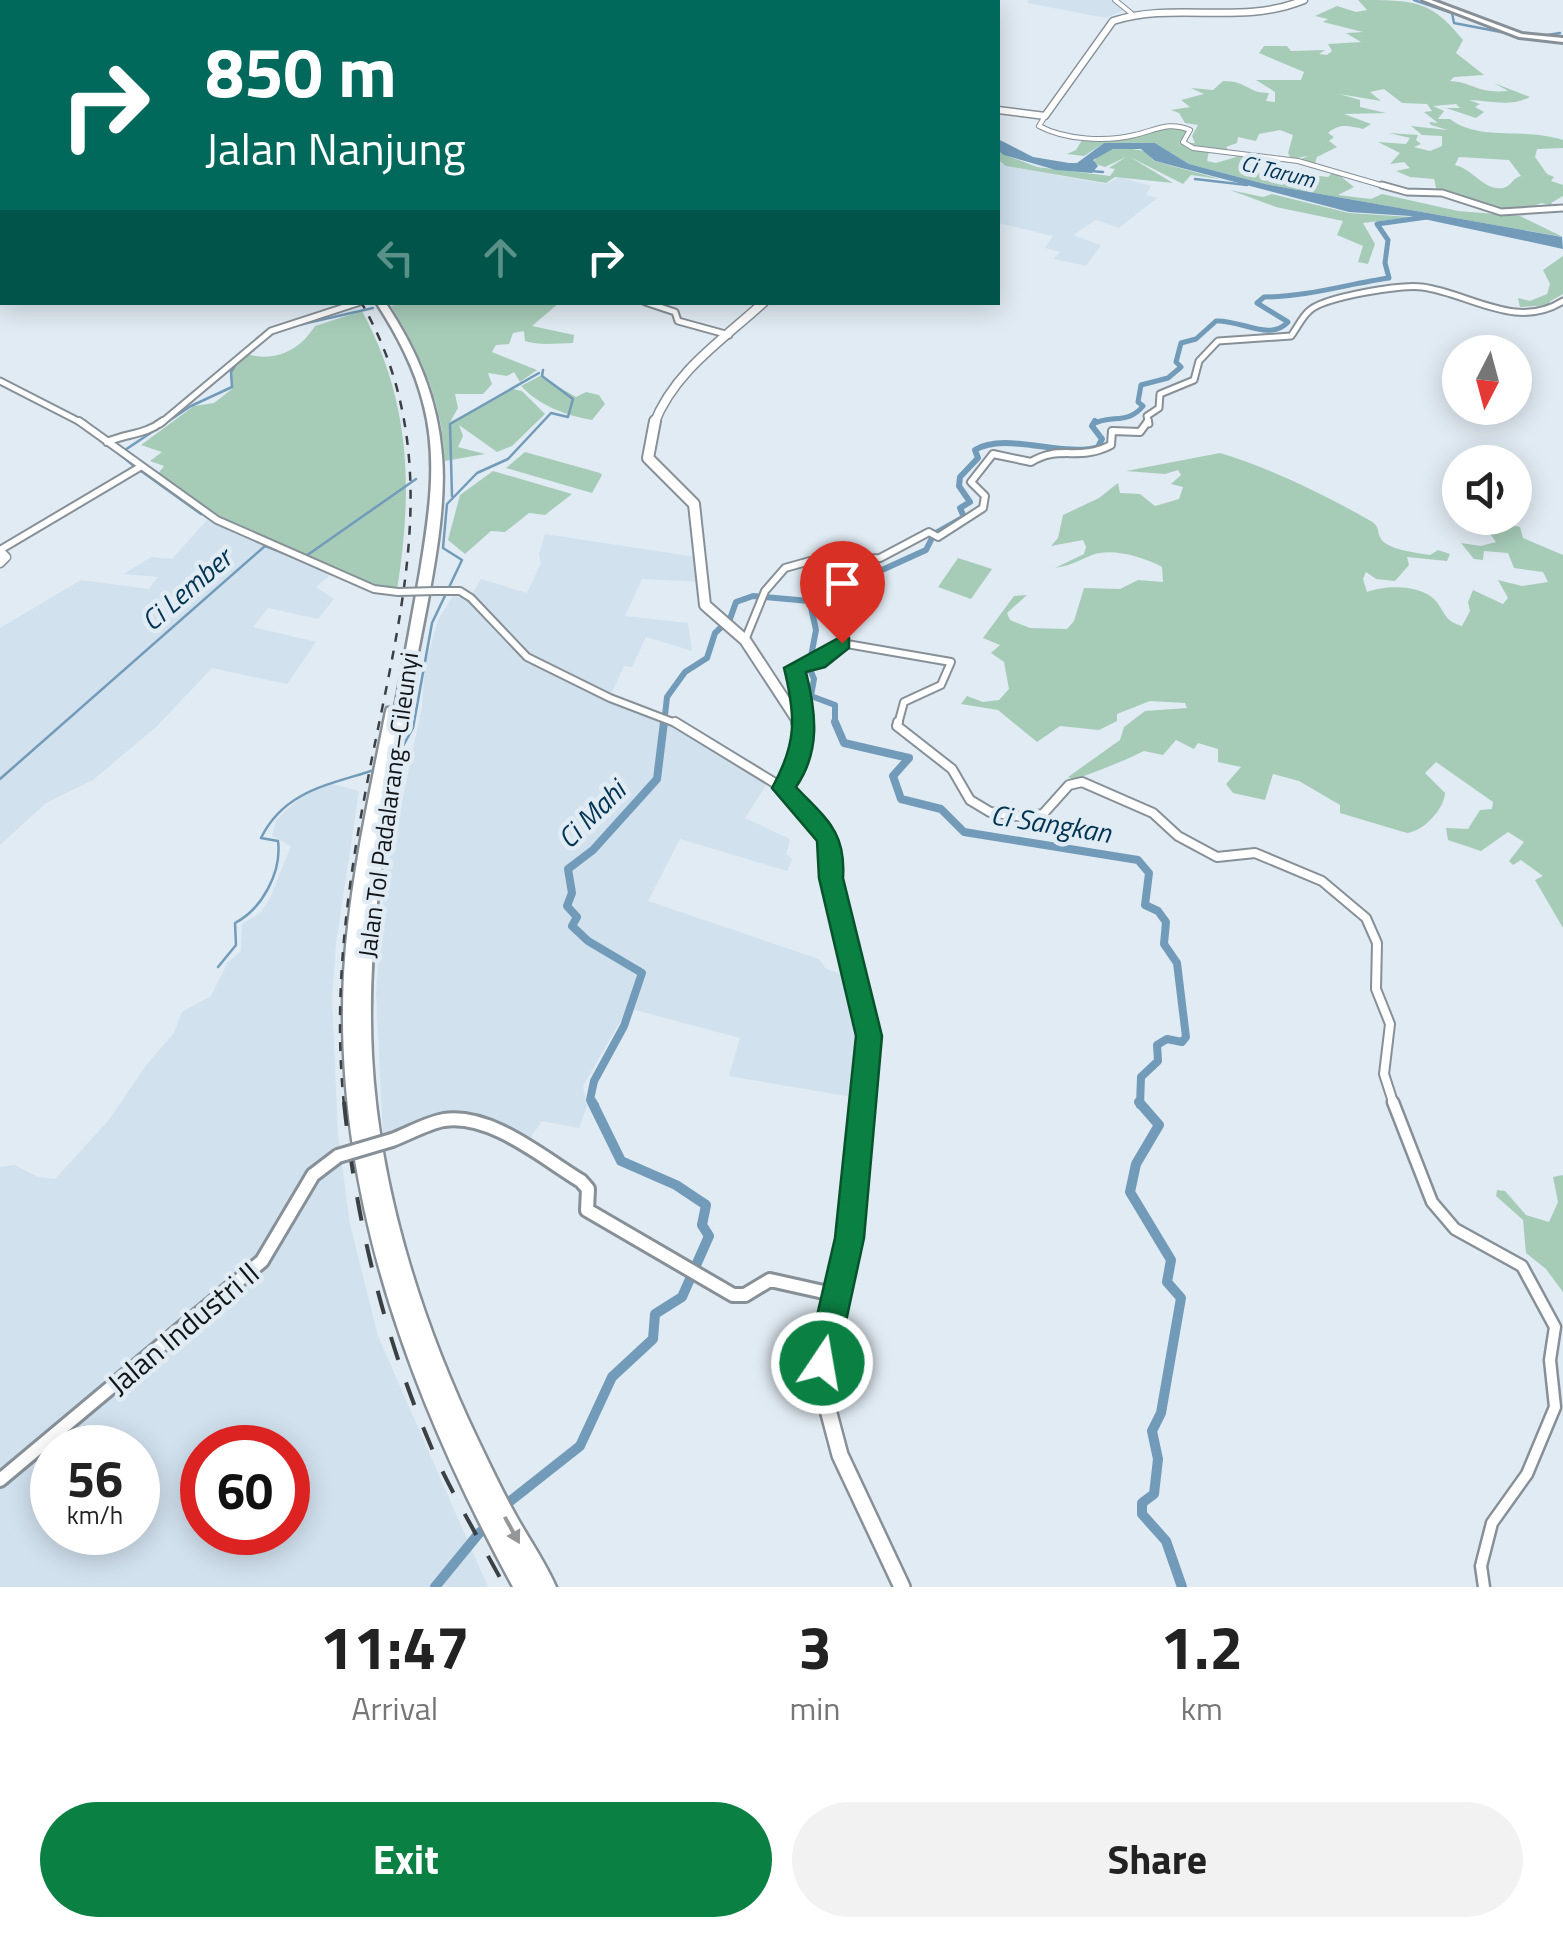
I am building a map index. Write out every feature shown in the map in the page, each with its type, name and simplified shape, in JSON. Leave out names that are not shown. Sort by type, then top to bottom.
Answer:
[{"type":"highway","points":[[1426,0],[1523,36],[1563,40]]},
{"type":"highway","name":"Jalan Tol Padalarang–Cileunyi","points":[[378,305],[418,384],[430,460],[428,502],[372,878],[363,977],[364,1048],[380,1178],[417,1318],[459,1424],[545,1587]]},
{"type":"highway","name":"Jalan Tol Padalarang–Cileunyi","points":[[388,756],[357,910],[352,978],[352,1050],[366,1181],[382,1253],[412,1348],[448,1438],[525,1587]]},
{"type":"main road","points":[[1000,110],[1045,116],[1067,91],[1107,26],[1131,13],[1228,16],[1277,10],[1304,0]]},
{"type":"main road","points":[[761,305],[676,378],[653,429],[648,454],[649,462],[693,502],[704,602],[745,640],[801,724],[801,759],[783,788],[828,836],[833,852],[831,878],[869,1036],[856,1136],[851,1228],[822,1363],[825,1400],[840,1455],[902,1587]]},
{"type":"main road","points":[[0,551],[6,557],[0,563]]},
{"type":"main road","points":[[338,1156],[443,1120],[482,1123],[581,1181],[588,1189],[587,1210],[738,1296],[770,1280],[837,1295]]},
{"type":"main road","name":"Jalan Industri II","points":[[0,1480],[262,1262],[281,1238],[314,1169],[338,1156]]},
{"type":"street","points":[[1114,0],[1131,13]]},
{"type":"street","points":[[1045,116],[1039,126],[1058,135],[1132,134],[1150,126],[1184,126],[1190,131],[1183,142],[1193,148],[1305,162],[1407,192],[1446,194],[1500,212],[1563,208]]},
{"type":"street","points":[[745,640],[776,574],[794,564],[877,559],[983,508],[985,496],[971,483],[993,454],[1022,463],[1034,462],[1050,452],[1098,453],[1111,445],[1112,431],[1140,432],[1148,427],[1147,416],[1159,408],[1161,392],[1194,380],[1202,358],[1230,336],[1292,336],[1310,308],[1332,299],[1422,286],[1496,311],[1551,310],[1563,301]]},
{"type":"street","points":[[107,442],[128,434],[143,436],[164,422],[270,331],[351,305]]},
{"type":"street","points":[[654,305],[675,312],[678,322],[730,335]]},
{"type":"street","points":[[0,380],[107,442],[138,468],[217,520],[374,589],[460,591],[527,657],[610,698],[670,719],[710,748],[783,788]]},
{"type":"street","points":[[0,551],[138,468]]},
{"type":"street","points":[[801,724],[805,712],[793,672],[845,642],[951,662],[941,685],[902,704],[898,726],[956,773],[974,804],[998,814],[1030,817],[1046,812],[1068,786],[1082,782],[1153,812],[1178,836],[1216,857],[1255,853],[1322,881],[1366,918],[1377,943],[1376,989],[1389,1018],[1384,1074],[1408,1149],[1432,1202],[1455,1229],[1522,1266],[1535,1283],[1555,1327],[1550,1360],[1556,1402],[1527,1474],[1492,1522],[1481,1566],[1484,1587]]},
{"type":"shaded area","points":[[1111,0],[1124,10],[1106,18],[1027,3]]},
{"type":"shaded area","points":[[1000,162],[1106,184],[1120,177],[1151,186],[1146,195],[1157,198],[1119,228],[1096,220],[1073,235],[1101,245],[1086,266],[1054,259],[1060,252],[1045,248],[1053,236],[1000,223]]},
{"type":"shaded area","points":[[207,520],[331,574],[316,587],[334,599],[318,619],[268,608],[253,627],[316,642],[287,684],[212,668],[157,726],[93,780],[46,803],[0,845],[0,628],[81,580],[149,589],[158,577],[124,574],[151,557],[172,559]]},
{"type":"shaded area","points":[[545,534],[696,557],[703,582],[642,579],[625,616],[688,623],[692,651],[646,637],[632,667],[624,666],[609,699],[674,726],[768,782],[745,818],[790,839],[786,854],[792,859],[787,871],[680,839],[648,901],[819,959],[826,969],[853,978],[864,1035],[858,1098],[729,1076],[740,1038],[628,1008],[583,1086],[587,1106],[579,1128],[542,1121],[528,1141],[479,1116],[453,1114],[383,1136],[376,993],[385,881],[422,707],[425,666],[438,620],[453,596],[469,599],[481,579],[527,593],[541,563],[539,554]]},
{"type":"shaded area","points":[[333,784],[359,791],[336,943],[332,998],[338,1135],[350,1224],[378,1336],[488,1587],[0,1587],[0,1167],[15,1165],[38,1177],[55,1179],[108,1121],[174,1033],[182,1012],[211,996],[228,962],[241,951],[242,924],[260,913],[270,898],[291,846],[272,836],[276,820],[304,794]]},
{"type":"green space","points":[[1358,0],[1407,2],[1430,10],[1463,40],[1456,53],[1484,75],[1454,77],[1450,81],[1489,91],[1508,91],[1494,83],[1530,97],[1506,103],[1469,100],[1480,104],[1475,107],[1484,112],[1476,118],[1446,108],[1460,108],[1456,104],[1433,106],[1444,111],[1438,119],[1450,119],[1475,130],[1563,140],[1563,148],[1537,149],[1535,157],[1547,174],[1554,177],[1551,181],[1563,185],[1563,196],[1551,203],[1557,208],[1542,203],[1521,210],[1487,208],[1437,191],[1434,179],[1396,171],[1410,168],[1404,162],[1390,164],[1400,153],[1378,142],[1406,144],[1410,138],[1389,133],[1418,135],[1416,140],[1421,144],[1414,147],[1430,151],[1442,146],[1442,136],[1422,135],[1411,126],[1448,130],[1431,125],[1429,122],[1438,123],[1424,112],[1432,111],[1427,104],[1402,103],[1384,89],[1370,92],[1381,101],[1339,94],[1360,100],[1360,107],[1386,113],[1344,114],[1371,124],[1363,129],[1345,126],[1332,130],[1328,133],[1334,137],[1329,141],[1337,147],[1317,157],[1315,163],[1299,160],[1308,156],[1291,159],[1288,153],[1293,135],[1280,130],[1259,134],[1256,141],[1238,137],[1237,143],[1226,147],[1229,151],[1209,151],[1207,161],[1216,163],[1239,156],[1259,165],[1248,170],[1286,182],[1302,168],[1303,174],[1328,177],[1334,171],[1354,187],[1338,195],[1371,199],[1382,194],[1458,211],[1520,216],[1563,237],[1265,184],[1189,164],[1155,143],[1104,143],[1084,156],[1067,154],[1076,150],[1084,137],[1128,136],[1168,126],[1188,132],[1179,143],[1195,143],[1192,136],[1198,125],[1185,123],[1179,113],[1171,110],[1190,107],[1181,100],[1204,94],[1191,88],[1213,90],[1223,81],[1231,82],[1269,93],[1266,101],[1275,102],[1275,92],[1256,80],[1301,80],[1304,72],[1259,53],[1264,46],[1287,46],[1291,51],[1325,50],[1319,54],[1327,55],[1332,51],[1328,44],[1361,42],[1346,33],[1363,32],[1323,22],[1328,19],[1315,16],[1337,6],[1356,12],[1367,10]],"holes":[[[1459,157],[1509,160],[1521,176],[1503,188],[1490,186],[1455,165]]]},
{"type":"green space","points":[[1116,149],[1145,151],[1154,161],[1220,179],[1191,175],[1183,184],[1130,157],[1173,183],[1115,177],[1106,183],[1006,166],[1000,162],[1000,153],[1037,167],[1110,176],[1115,169],[1109,168],[1126,157],[1105,167],[1093,163]]},
{"type":"green space","points":[[1230,190],[1263,197],[1272,194],[1349,213],[1413,217],[1363,223],[1375,244],[1368,264],[1358,262],[1363,246],[1337,235],[1343,221],[1276,207]]},
{"type":"green space","points":[[1563,256],[1563,294],[1549,302],[1553,305],[1520,307],[1518,298],[1530,301],[1547,294],[1550,284],[1543,270]]},
{"type":"green space","points":[[557,305],[532,326],[574,335],[573,343],[531,343],[525,341],[524,331],[513,333],[509,344],[496,345],[492,352],[537,370],[520,382],[514,372],[507,376],[488,373],[492,384],[483,394],[455,394],[458,408],[450,422],[513,389],[522,391],[545,414],[512,446],[497,452],[459,425],[463,436],[458,447],[485,454],[445,461],[440,419],[429,380],[391,306]]},
{"type":"green space","points":[[362,311],[390,379],[404,447],[405,517],[397,590],[382,589],[224,522],[157,475],[164,466],[150,461],[162,452],[141,445],[194,406],[214,403],[232,389],[232,371],[247,354],[269,357],[287,352],[315,326]]},
{"type":"green space","points":[[540,376],[576,397],[586,392],[599,395],[605,404],[592,420],[554,409],[521,386]]},
{"type":"green space","points":[[525,452],[602,475],[592,493],[506,468]]},
{"type":"green space","points":[[1220,453],[1278,474],[1375,524],[1388,545],[1430,555],[1438,550],[1450,554],[1447,561],[1407,557],[1409,565],[1395,581],[1376,579],[1366,572],[1363,579],[1367,592],[1400,587],[1427,594],[1448,618],[1462,626],[1470,611],[1468,602],[1473,590],[1503,604],[1508,598],[1498,580],[1522,586],[1548,582],[1543,572],[1514,568],[1508,553],[1484,551],[1483,560],[1474,559],[1461,543],[1481,546],[1496,542],[1491,535],[1522,535],[1563,555],[1563,928],[1535,880],[1543,876],[1521,860],[1513,865],[1509,861],[1524,842],[1508,832],[1481,851],[1448,840],[1446,828],[1468,829],[1480,810],[1492,809],[1493,802],[1436,762],[1425,773],[1445,793],[1444,799],[1426,824],[1407,833],[1340,813],[1340,805],[1299,781],[1273,774],[1265,800],[1233,793],[1226,784],[1241,767],[1218,762],[1218,749],[1198,743],[1194,749],[1176,740],[1163,755],[1144,751],[1074,780],[1068,777],[1120,740],[1124,727],[1145,711],[1187,708],[1185,703],[1150,701],[1117,714],[1117,721],[1099,730],[1060,726],[1037,742],[998,710],[961,704],[967,696],[983,702],[999,700],[1009,689],[1004,662],[991,653],[1000,645],[983,638],[1014,596],[1027,595],[1007,613],[1010,620],[1030,628],[1067,629],[1074,621],[1084,588],[1120,589],[1138,580],[1163,582],[1162,567],[1115,553],[1096,554],[1055,568],[1084,554],[1086,547],[1083,540],[1051,546],[1058,538],[1063,515],[1099,498],[1118,483],[1120,493],[1140,494],[1155,506],[1179,499],[1183,487],[1171,484],[1181,475],[1178,470],[1165,474],[1126,471]]},
{"type":"green space","points":[[493,471],[572,494],[545,515],[529,513],[505,532],[491,531],[465,554],[448,540],[460,495]]},
{"type":"green space","points":[[958,558],[992,569],[971,599],[938,587]]},
{"type":"green space","points":[[1563,1175],[1563,1292],[1546,1269],[1526,1253],[1523,1220],[1496,1196],[1497,1190],[1505,1191],[1526,1215],[1549,1222],[1558,1202],[1553,1177]]},
{"type":"water","points":[[1000,140],[1033,157],[1069,163],[1077,163],[1104,143],[1155,143],[1189,164],[1265,184],[1562,237],[1563,249],[1410,216],[1349,212],[1155,161],[1141,149],[1113,149],[1093,160],[1098,166],[1092,173],[1056,170],[1000,152]]},
{"type":"waterway","points":[[1414,0],[1452,13],[1454,23],[1506,33]]},
{"type":"waterway","points":[[1541,36],[1560,33]]},
{"type":"waterway","points":[[1091,171],[1103,172]]},
{"type":"waterway","name":"Ci Tarum","points":[[1195,179],[1247,185]]},
{"type":"waterway","name":"Ci Sangkan","points":[[1093,424],[1137,412],[1143,406],[1138,402],[1141,385],[1168,378],[1181,367],[1176,362],[1181,343],[1196,339],[1216,321],[1263,330],[1281,328],[1288,322],[1257,303],[1264,297],[1311,293],[1389,278],[1385,263],[1388,240],[1377,224],[1427,217]]},
{"type":"waterway","points":[[294,326],[373,308]]},
{"type":"waterway","points":[[125,450],[191,406],[232,387],[231,372],[238,361]]},
{"type":"waterway","points":[[398,755],[413,728],[432,623],[462,560],[443,548],[447,504],[477,473],[508,459],[551,413],[568,417],[573,399],[542,376],[543,370]]},
{"type":"waterway","points":[[452,496],[450,424],[539,373]]},
{"type":"waterway","name":"Ci Sangkan","points":[[835,722],[835,705],[811,696],[814,679],[809,667],[816,630],[809,598],[839,577],[871,575],[926,550],[934,534],[964,517],[960,508],[970,502],[959,486],[960,477],[978,458],[975,450],[1002,443],[1084,450],[1098,447],[1102,439],[1093,424]]},
{"type":"waterway","points":[[118,453],[134,466]]},
{"type":"waterway","points":[[141,471],[201,514]]},
{"type":"waterway","name":"Ci Lember","points":[[306,556],[416,479]]},
{"type":"waterway","name":"Ci Lember","points":[[0,779],[265,546],[284,553]]},
{"type":"waterway","name":"Ci Mahi","points":[[664,724],[667,697],[685,672],[707,658],[715,633],[730,619],[736,602],[753,596],[809,601]]},
{"type":"waterway","name":"Ci Mahi","points":[[592,1102],[594,1081],[624,1026],[642,973],[588,941],[572,926],[577,917],[567,906],[572,893],[568,869],[593,850],[657,779],[664,722]]},
{"type":"waterway","name":"Ci Sangkan","points":[[835,722],[844,743],[909,758],[893,776],[901,799],[941,809],[964,832],[1138,860],[1149,873],[1145,905],[1158,911],[1166,922],[1164,944],[1177,963],[1186,1037],[1182,1042],[1167,1039],[1157,1045],[1158,1061],[1141,1077],[1140,1103]]},
{"type":"waterway","points":[[218,967],[236,945],[235,923],[254,909],[273,877],[278,841],[261,838],[271,822],[309,792],[374,770]]},
{"type":"waterway","name":"Ci Mahi","points":[[509,1502],[580,1446],[612,1377],[653,1339],[655,1314],[682,1297],[709,1236],[702,1225],[706,1205],[676,1185],[621,1161],[592,1102]]},
{"type":"waterway","name":"Ci Mahi","points":[[592,1102],[595,1105]]},
{"type":"waterway","name":"Ci Sangkan","points":[[1140,1103],[1159,1125],[1136,1164],[1130,1192],[1171,1260],[1167,1282],[1181,1298],[1161,1413],[1152,1431],[1158,1459],[1154,1494],[1142,1503],[1142,1514],[1166,1541],[1182,1587]]},
{"type":"waterway","name":"Ci Mahi","points":[[435,1587],[480,1532]]},
{"type":"railway","points":[[344,1105],[340,1026],[347,907],[402,603],[409,542],[410,481],[404,421],[388,361],[362,305]]},
{"type":"railway","points":[[344,1102],[365,1236],[401,1367],[441,1468],[505,1587]]},
{"type":"route","points":[[822,1363],[850,1238],[856,1136],[869,1036],[831,878],[834,861],[828,836],[783,788],[798,767],[804,747],[801,724],[805,712],[794,668],[818,662],[842,643]]}]
